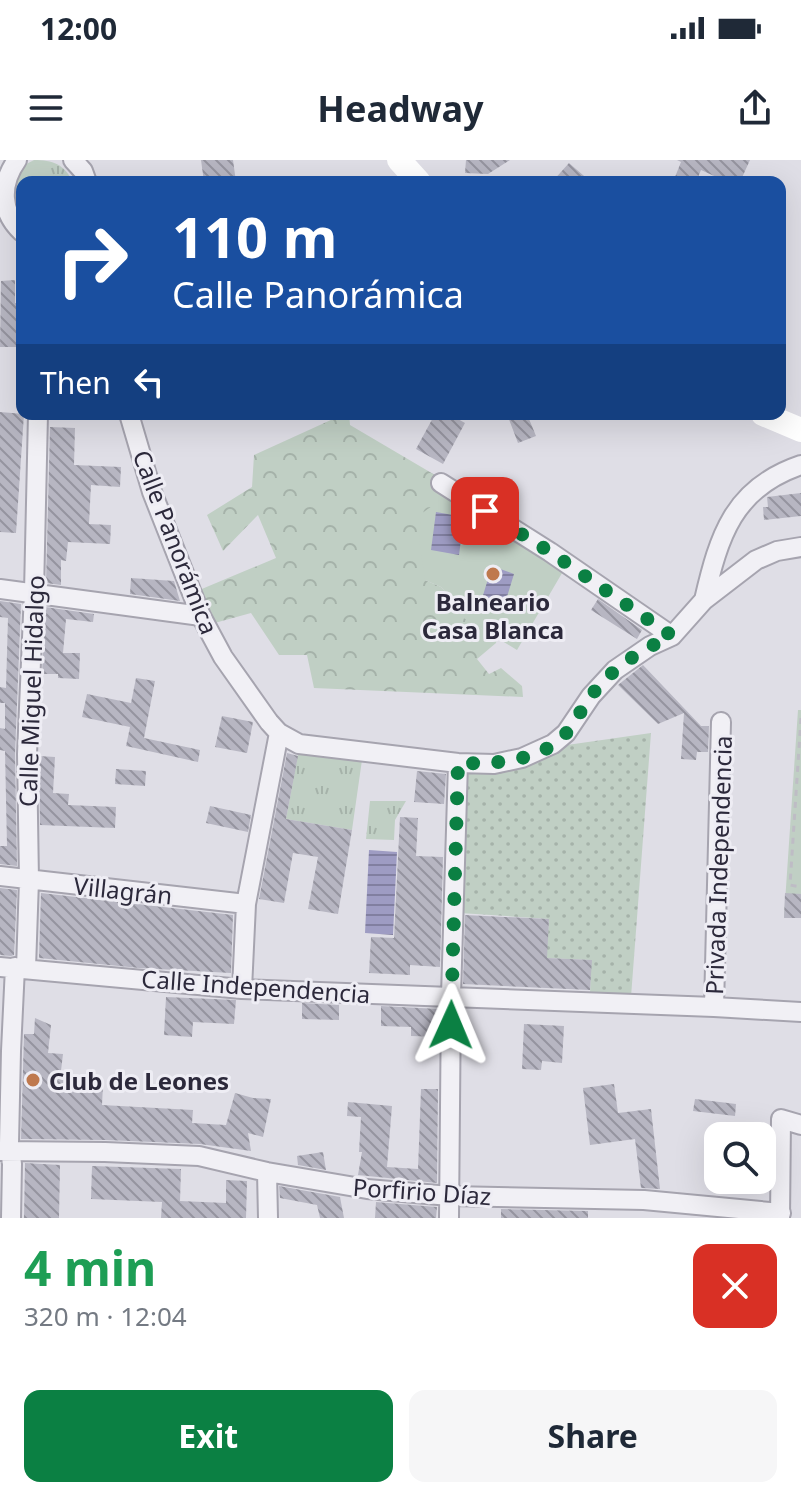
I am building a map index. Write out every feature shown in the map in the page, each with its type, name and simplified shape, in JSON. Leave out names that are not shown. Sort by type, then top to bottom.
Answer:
[{"type":"main road","points":[[399,160],[414,176]]},
{"type":"main road","points":[[777,420],[801,430]]},
{"type":"street","points":[[16,226],[7,217],[1,199],[3,180],[17,160]]},
{"type":"street","points":[[73,160],[85,176]]},
{"type":"street","name":"Calle Miguel Hidalgo","points":[[11,1218],[12,1164],[5,1151],[14,967],[29,880],[27,754],[38,420]]},
{"type":"street","name":"Calle Panorámica","points":[[131,420],[152,492],[201,616],[223,657],[279,733]]},
{"type":"street","points":[[704,600],[720,540],[738,509],[761,485],[801,465]]},
{"type":"street","points":[[441,483],[550,552],[672,636]]},
{"type":"street","points":[[242,989],[246,904],[279,733],[299,744],[458,763],[494,764],[522,758],[553,744],[566,733],[591,696],[615,670],[650,646],[672,636],[704,600],[756,560],[777,551],[801,547]]},
{"type":"street","points":[[0,589],[201,616]]},
{"type":"street","name":"Privada Independencia","points":[[714,1007],[721,722]]},
{"type":"street","points":[[449,1218],[458,763]]},
{"type":"street","name":"Villagrán","points":[[0,876],[246,904]]},
{"type":"street","name":"Calle Independencia","points":[[14,967],[242,989],[801,1012]]},
{"type":"street","name":"Porfirio Díaz","points":[[5,1151],[199,1156],[267,1172],[367,1189],[643,1209],[780,1215],[781,1119],[801,1125]]},
{"type":"street","points":[[267,1172],[268,1218]]},
{"type":"path","points":[[801,718],[790,885],[801,887]]},
{"type":"green space","points":[[34,160],[47,161],[57,164],[69,176],[17,176],[19,168]]},
{"type":"green space","points":[[16,178],[16,212],[9,201]]},
{"type":"green space","points":[[331,420],[350,420],[350,425],[457,488],[425,580],[441,587],[457,604],[463,617],[497,638],[496,643],[477,659],[489,674],[501,668],[522,686],[523,697],[314,688],[307,655],[279,655],[251,613],[211,624],[197,591],[276,558],[258,515],[223,551],[207,515],[252,487],[254,455]]},
{"type":"green space","name":"Balneario Casa Blanca","points":[[451,492],[565,568],[517,650],[462,617],[457,604],[441,587],[425,580],[419,540],[421,514]]},
{"type":"green space","points":[[798,710],[801,710],[801,918],[784,917]]},
{"type":"green space","points":[[651,733],[631,997],[590,995],[591,960],[546,958],[549,919],[460,913],[465,772],[560,746]]},
{"type":"green space","points":[[298,754],[362,760],[352,830],[286,819]]},
{"type":"green space","points":[[370,801],[406,801],[395,820],[394,840],[366,839]]},
{"type":"water","points":[[436,512],[464,517],[459,555],[431,550]]},
{"type":"water","points":[[492,566],[514,574],[502,613],[480,605]]},
{"type":"water","points":[[369,850],[397,852],[393,935],[365,933]]},
{"type":"building","points":[[201,160],[233,160],[235,176],[203,176]]},
{"type":"building","points":[[466,160],[510,160],[488,174],[465,173]]},
{"type":"building","points":[[677,160],[750,160],[743,176],[714,176],[701,170],[698,176],[675,176],[681,162]]},
{"type":"building","points":[[569,163],[584,176],[557,176]]},
{"type":"building","points":[[15,280],[16,347],[0,347],[1,281]]},
{"type":"building","points":[[0,412],[16,413],[16,420],[24,420],[16,533],[0,532]]},
{"type":"building","points":[[432,420],[460,420],[465,423],[443,464],[416,449]]},
{"type":"building","points":[[509,420],[529,420],[536,436],[518,443]]},
{"type":"building","points":[[50,427],[75,428],[74,465],[121,467],[120,487],[91,485],[89,524],[111,525],[110,544],[68,542],[66,561],[61,560],[61,585],[46,583]]},
{"type":"building","points":[[801,493],[801,516],[764,520],[763,507],[768,507],[767,497]]},
{"type":"building","points":[[131,578],[174,581],[180,601],[130,594]]},
{"type":"building","points":[[598,599],[642,630],[637,639],[591,610]]},
{"type":"building","points":[[0,601],[21,604],[15,754],[17,866],[0,864],[0,846],[7,846],[5,751],[0,750],[0,728],[5,729],[5,703],[0,703],[0,687],[6,688],[8,618],[0,617]]},
{"type":"building","points":[[45,607],[94,614],[93,622],[66,619],[63,653],[80,653],[79,679],[42,674]]},
{"type":"building","points":[[643,665],[701,726],[709,726],[708,752],[697,752],[696,760],[681,759],[684,713],[658,724],[618,685]]},
{"type":"building","points":[[136,678],[155,681],[144,738],[200,750],[198,762],[126,746],[130,727],[82,717],[87,694],[131,703]]},
{"type":"building","points":[[222,716],[253,722],[247,753],[215,747]]},
{"type":"building","points":[[287,753],[298,756],[286,819],[352,830],[338,914],[308,909],[318,857],[293,853],[284,903],[259,899]]},
{"type":"building","points":[[39,756],[55,757],[53,793],[69,794],[68,805],[116,807],[115,828],[40,825]]},
{"type":"building","points":[[116,769],[146,771],[145,786],[115,784]]},
{"type":"building","points":[[417,771],[446,774],[444,804],[414,802]]},
{"type":"building","points":[[210,806],[251,815],[248,832],[206,823]]},
{"type":"building","points":[[400,817],[418,818],[416,856],[443,857],[440,967],[410,965],[410,975],[369,973],[371,937],[394,938]]},
{"type":"building","points":[[0,888],[17,890],[14,955],[11,956],[0,955]]},
{"type":"building","points":[[41,893],[233,915],[231,973],[39,958]]},
{"type":"building","points":[[785,893],[801,894],[801,918],[784,918]]},
{"type":"building","points":[[465,915],[549,919],[547,958],[592,960],[590,990],[463,984]]},
{"type":"building","points":[[166,997],[236,1000],[234,1024],[193,1022],[192,1037],[164,1035]]},
{"type":"building","points":[[302,1003],[339,1005],[339,1020],[302,1019]]},
{"type":"building","points":[[381,1006],[439,1009],[439,1037],[411,1036],[411,1027],[381,1026]]},
{"type":"building","points":[[35,1018],[51,1025],[48,1053],[63,1054],[60,1079],[103,1085],[102,1105],[193,1110],[192,1123],[226,1125],[235,1093],[271,1099],[263,1137],[248,1133],[251,1151],[200,1144],[21,1139],[24,1034],[34,1034]]},
{"type":"building","points":[[524,1024],[564,1026],[562,1063],[542,1061],[541,1070],[522,1069]]},
{"type":"building","points":[[614,1084],[618,1113],[651,1109],[660,1189],[641,1188],[635,1139],[590,1145],[583,1088]]},
{"type":"building","points":[[421,1089],[438,1089],[437,1183],[358,1175],[362,1152],[359,1152],[361,1117],[347,1116],[348,1102],[392,1106],[387,1167],[418,1169]]},
{"type":"building","points":[[695,1099],[736,1104],[735,1116],[693,1111]]},
{"type":"building","points":[[323,1152],[326,1170],[298,1165],[297,1156]]},
{"type":"building","points":[[25,1163],[60,1165],[59,1218],[24,1218]]},
{"type":"building","points":[[92,1166],[181,1169],[180,1201],[226,1203],[226,1180],[247,1181],[246,1218],[161,1218],[162,1202],[91,1199]]},
{"type":"building","points":[[279,1186],[340,1197],[344,1218],[320,1218],[317,1205],[280,1198]]},
{"type":"building","points":[[376,1202],[437,1207],[436,1218],[375,1218]]},
{"type":"building","points":[[501,1209],[588,1211],[588,1218],[501,1218]]},
{"type":"place","name":"Balneario Casa Blanca","points":[[493,574]]},
{"type":"place","name":"Club de Leones","points":[[33,1080]]},
{"type":"route","points":[[451,1025],[458,763],[508,762],[553,744],[566,733],[591,696],[615,670],[650,646],[672,636],[485,511]]}]
